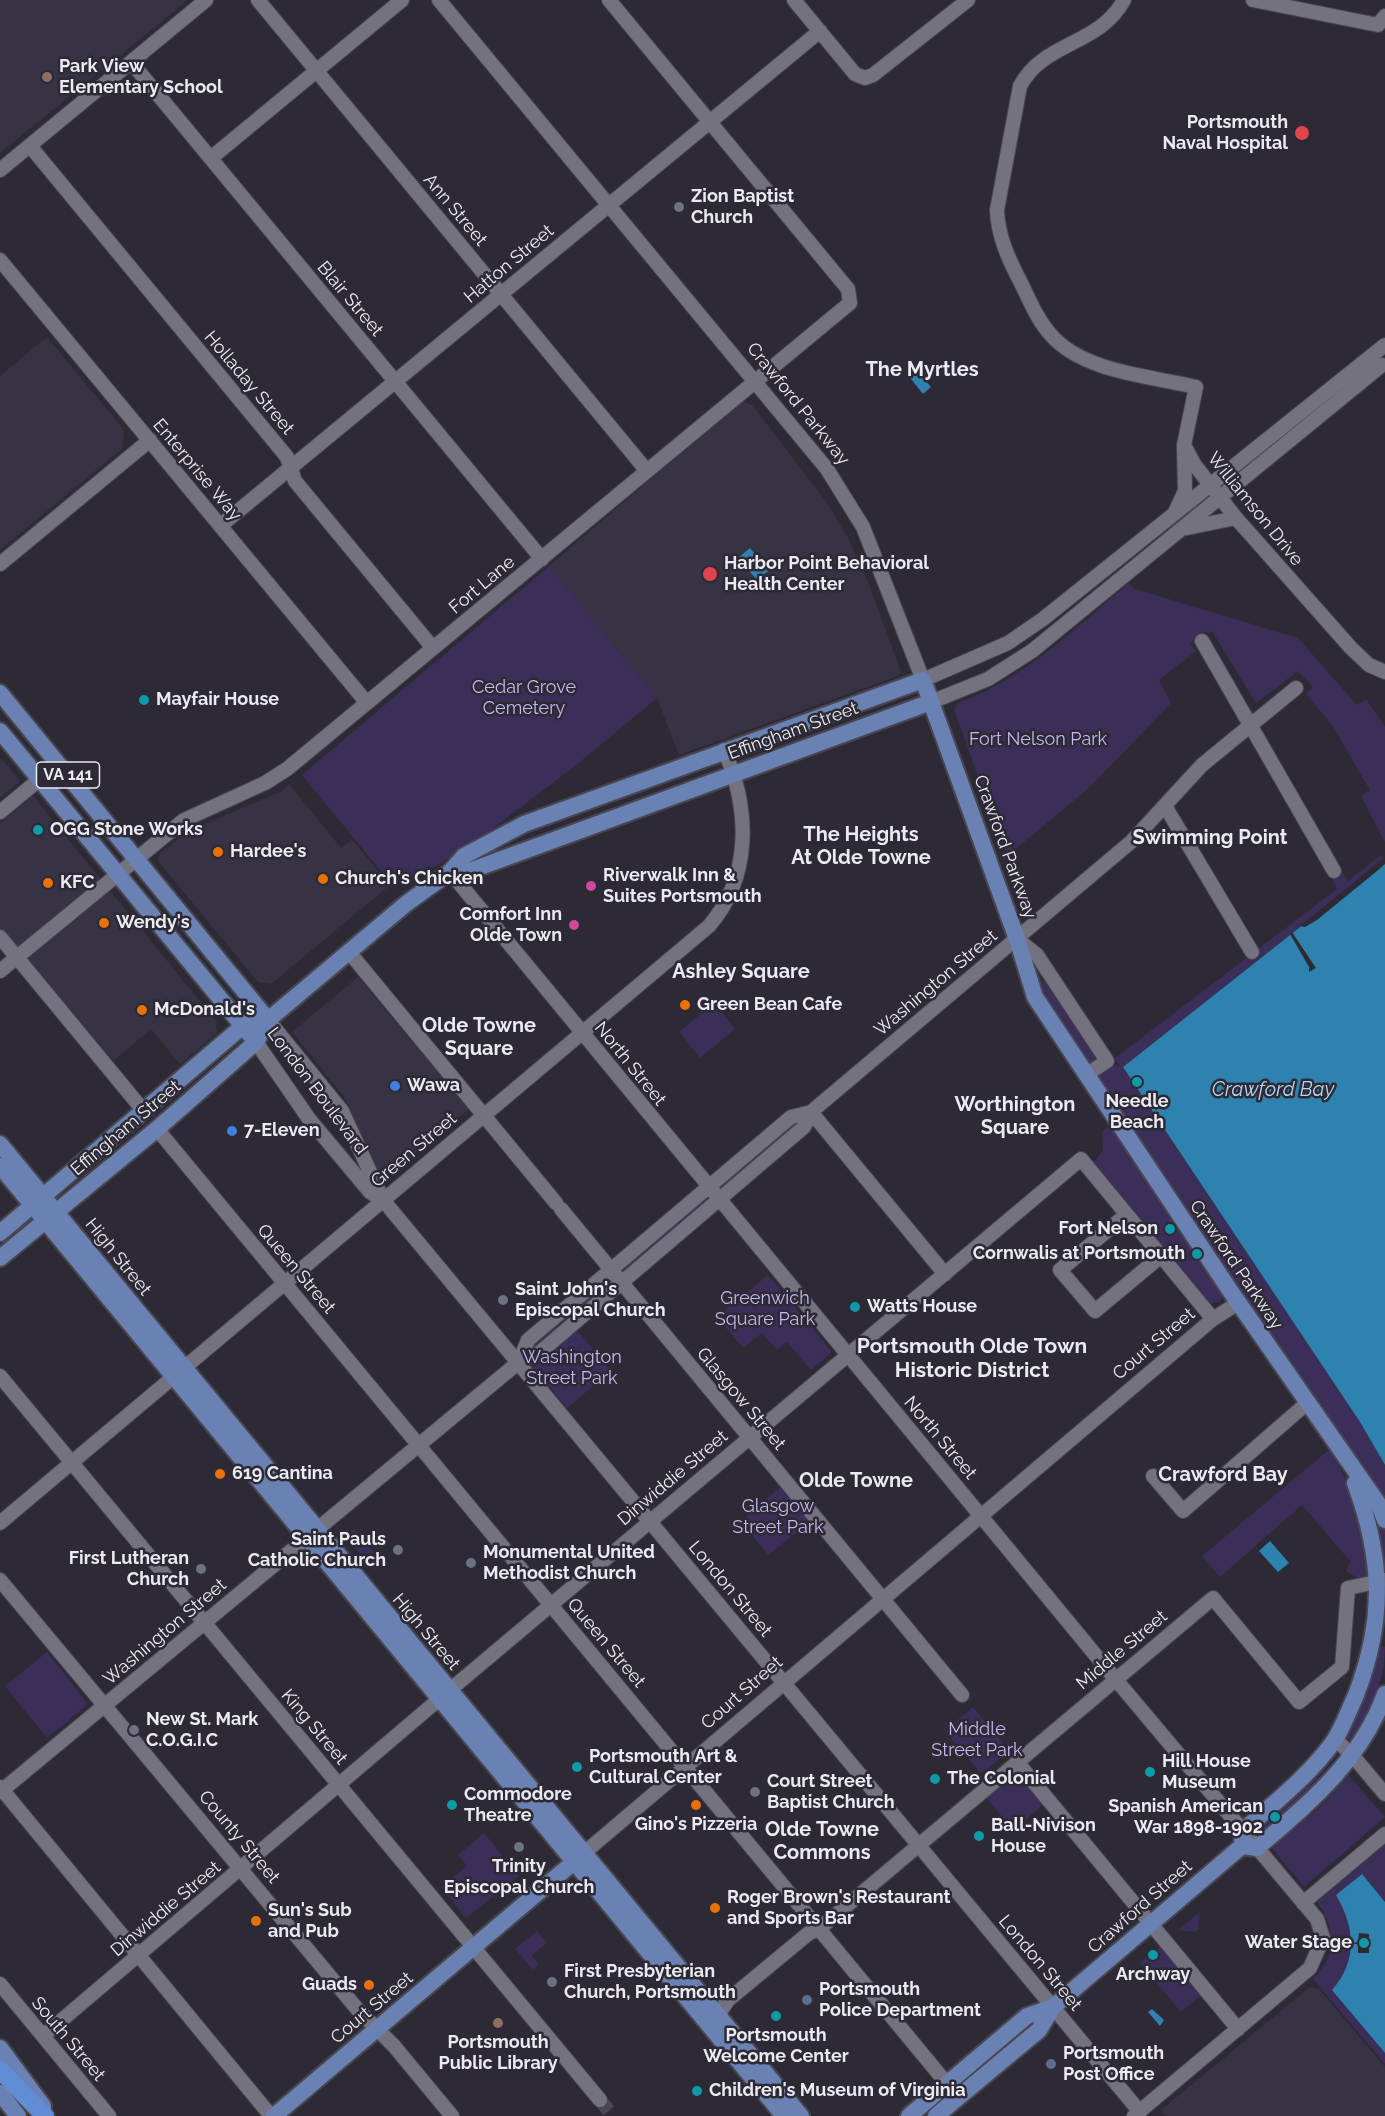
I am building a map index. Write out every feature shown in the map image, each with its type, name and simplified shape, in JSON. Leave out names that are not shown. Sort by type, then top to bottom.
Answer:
[{"type":"highway","points":[[0,2070],[45,2116]]},
{"type":"main road","name":"Crawford Parkway","points":[[923,680],[1017,939],[1035,997],[1306,1404],[1378,1506],[1385,1520]]},
{"type":"main road","name":"Effingham Street","points":[[0,1258],[157,1129],[256,1042],[268,1020],[406,903],[450,872],[464,856],[524,824],[923,680]]},
{"type":"main road","name":"London Boulevard","points":[[0,693],[268,1020]]},
{"type":"main road","name":"Effingham Street","points":[[450,872],[472,870],[932,702]]},
{"type":"main road","name":"London Boulevard","points":[[0,731],[256,1042]]},
{"type":"main road","name":"Effingham Street","points":[[0,1233],[243,1026],[268,1020]]},
{"type":"main road","name":"High Street","points":[[0,1144],[50,1217],[178,1373],[713,2019],[801,2116]]},
{"type":"main road","name":"High Street","points":[[0,1166],[37,1200]]},
{"type":"main road","name":"Crawford Parkway","points":[[1247,1842],[1335,1739],[1365,1674],[1375,1637],[1382,1581],[1370,1523],[1341,1455]]},
{"type":"main road","points":[[1247,1842],[1317,1797],[1352,1755],[1378,1712],[1385,1694]]},
{"type":"main road","name":"Crawford Street","points":[[936,2116],[1039,2030],[1053,2007],[1247,1842]]},
{"type":"main road","name":"Court Street","points":[[273,2116],[579,1857]]},
{"type":"main road","name":"Crawford Street","points":[[909,2116],[1027,2016],[1053,2007]]},
{"type":"main road","name":"High Street","points":[[713,2019],[784,2116]]},
{"type":"main road","points":[[0,2048],[51,2116]]},
{"type":"main road","points":[[0,2093],[18,2116]]},
{"type":"street","points":[[0,170],[206,0]]},
{"type":"street","name":"Ann Street","points":[[258,0],[647,471]]},
{"type":"street","points":[[211,158],[402,0]]},
{"type":"street","name":"Crawford Parkway","points":[[439,0],[827,469],[863,527],[923,680]]},
{"type":"street","points":[[609,0],[710,121]]},
{"type":"street","points":[[794,0],[855,74],[865,78],[873,75],[968,0]]},
{"type":"street","name":"Williamson Drive","points":[[1124,0],[1110,20],[1096,32],[1042,59],[1028,73],[1016,101],[999,188],[997,226],[1012,266],[1051,335],[1077,357],[1101,365],[1196,387],[1184,444],[1209,484],[1236,518],[1351,648],[1372,667],[1385,672]]},
{"type":"street","points":[[1252,0],[1378,25],[1385,16]]},
{"type":"street","name":"Hatton Street","points":[[220,526],[820,31]]},
{"type":"street","name":"Blair Street","points":[[131,62],[542,559]]},
{"type":"street","name":"Fort Lane","points":[[0,971],[117,872],[184,820],[265,783],[287,769],[847,306],[851,298],[848,289],[710,121]]},
{"type":"street","name":"Holladay Street","points":[[30,146],[287,457],[295,482],[433,648]]},
{"type":"street","name":"Enterprise Way","points":[[0,260],[367,703]]},
{"type":"street","points":[[1173,516],[1209,484],[1385,345]]},
{"type":"street","points":[[1182,529],[1382,365]]},
{"type":"street","points":[[0,564],[150,440]]},
{"type":"street","points":[[1173,516],[1185,491],[1184,444]]},
{"type":"street","name":"Effingham Street","points":[[923,680],[1008,642],[1078,592],[1173,516]]},
{"type":"street","points":[[1182,529],[1236,518]]},
{"type":"street","name":"Effingham Street","points":[[932,702],[988,679],[1012,665],[1182,529]]},
{"type":"street","points":[[1202,641],[1334,871]]},
{"type":"street","name":"Washington Street","points":[[1,1789],[519,1362],[539,1353],[720,1201],[804,1127],[811,1112],[1131,841],[1202,765],[1296,688]]},
{"type":"street","name":"Green Street","points":[[0,1523],[709,926],[731,894],[740,868],[744,836],[734,773],[724,750]]},
{"type":"street","points":[[0,812],[40,779]]},
{"type":"street","points":[[1165,806],[1252,952]]},
{"type":"street","name":"North Street","points":[[450,872],[1116,1679],[1247,1842],[1317,1919],[1323,1938],[1316,1959],[1310,1968],[1137,2114]]},
{"type":"street","points":[[0,937],[143,1110]]},
{"type":"street","points":[[1017,939],[1037,955],[1107,1061],[1086,1075]]},
{"type":"street","name":"Glasgow Street","points":[[349,952],[962,1695]]},
{"type":"street","name":"London Boulevard","points":[[268,1020],[342,1111],[383,1200]]},
{"type":"street","name":"London Boulevard","points":[[256,1042],[324,1137],[370,1192],[383,1200]]},
{"type":"street","points":[[811,1112],[945,1274]]},
{"type":"street","name":"Washington Street","points":[[519,1362],[528,1340],[791,1116],[811,1112]]},
{"type":"street","name":"Queen Street","points":[[157,1129],[958,2097]]},
{"type":"street","name":"Dinwiddie Street","points":[[43,2036],[1081,1159],[1126,1215]]},
{"type":"street","name":"London Street","points":[[383,1200],[1053,2007],[1137,2114]]},
{"type":"street","points":[[1161,1256],[1095,1311],[1060,1270],[1126,1215],[1161,1256],[1213,1319]]},
{"type":"street","name":"Court Street","points":[[579,1857],[1213,1319],[1238,1303]]},
{"type":"street","name":"King Street","points":[[0,1376],[600,2100]]},
{"type":"street","points":[[1153,1476],[1183,1511],[1306,1404]]},
{"type":"street","name":"County Street","points":[[0,1580],[358,2010],[452,2116]]},
{"type":"street","name":"Middle Street","points":[[713,2019],[728,2000],[809,1933],[819,1929],[1213,1598],[1299,1702],[1342,1667],[1348,1588],[1382,1581]]},
{"type":"street","points":[[1335,1739],[1352,1755],[1385,1794]]},
{"type":"street","points":[[1017,1762],[1238,2029]]},
{"type":"street","points":[[1,1789],[273,2116]]},
{"type":"street","points":[[1303,1903],[1385,1834]]},
{"type":"street","name":"South Street","points":[[0,1984],[109,2116]]},
{"type":"shaded area","name":"Park View Elementary School","points":[[0,0],[188,0],[0,153]]},
{"type":"shaded area","points":[[47,337],[124,430],[122,449],[0,550],[0,376]]},
{"type":"shaded area","name":"Harbor Point Behavioral Health Center","points":[[742,401],[752,405],[828,504],[848,538],[868,582],[901,672],[898,676],[679,755],[657,698],[549,566]]},
{"type":"shaded area","points":[[0,757],[20,781],[0,798]]},
{"type":"shaded area","points":[[289,784],[341,848],[352,840],[390,885],[271,984],[258,982],[158,861],[159,854],[191,830],[282,791]]},
{"type":"shaded area","points":[[33,796],[216,1021],[217,1033],[180,1064],[151,1029],[113,1061],[0,928],[0,823]]},
{"type":"shaded area","points":[[358,977],[469,1109],[387,1178],[381,1177],[345,1098],[292,1032]]},
{"type":"shaded area","points":[[1310,1987],[1319,1989],[1385,2067],[1385,2116],[1166,2116],[1161,2110]]},
{"type":"green space","name":"Cedar Grove Cemetery","points":[[549,566],[657,698],[575,766],[479,839],[420,876],[381,871],[302,775]]},
{"type":"green space","name":"Fort Nelson Park","points":[[1129,583],[1135,589],[1298,638],[1357,705],[1366,699],[1385,727],[1385,842],[1361,796],[1370,790],[1332,725],[1306,694],[1313,687],[1298,671],[1256,703],[1212,631],[1208,634],[1206,631],[1190,643],[1196,651],[1159,680],[1171,703],[1090,787],[1007,856],[954,710],[958,703],[1005,680],[1048,651]]},
{"type":"green space","points":[[1381,855],[1385,860],[1123,1067],[1360,1422],[1385,1466],[1385,1510],[1224,1294],[1220,1302],[1201,1305],[1092,1165],[1103,1150],[1102,1132],[1111,1123],[1041,990],[1035,972],[1051,989],[1096,1060],[1121,1067],[1114,1059],[1337,889],[1330,875],[1340,868],[1348,881]]},
{"type":"green space","points":[[714,1003],[735,1029],[700,1058],[679,1032]]},
{"type":"green space","points":[[797,1119],[800,1123],[728,1185],[724,1181]]},
{"type":"green space","points":[[701,1201],[705,1205],[624,1273],[621,1269]]},
{"type":"green space","name":"Greenwich Square Park","points":[[768,1275],[832,1352],[811,1370],[787,1342],[777,1350],[762,1333],[743,1348],[717,1317]]},
{"type":"green space","points":[[608,1280],[611,1283],[535,1350],[531,1349],[530,1344]]},
{"type":"green space","name":"Washington Street Park","points":[[576,1329],[611,1371],[567,1408],[533,1366]]},
{"type":"green space","points":[[1330,1449],[1357,1501],[1370,1577],[1361,1580],[1346,1571],[1351,1562],[1302,1505],[1220,1577],[1202,1556]]},
{"type":"green space","name":"Glasgow Street Park","points":[[783,1485],[812,1520],[768,1555],[741,1521]]},
{"type":"green space","points":[[1366,1494],[1385,1527],[1385,1572],[1379,1535]]},
{"type":"green space","points":[[354,1529],[382,1562],[373,1569],[346,1536]]},
{"type":"green space","points":[[1382,1646],[1385,1647],[1383,1670],[1376,1693],[1359,1738],[1352,1741],[1345,1737],[1346,1733],[1366,1696]]},
{"type":"green space","points":[[47,1652],[88,1704],[47,1738],[5,1686]]},
{"type":"green space","name":"Middle Street Park","points":[[973,1707],[1010,1751],[981,1774],[945,1731]]},
{"type":"green space","points":[[1335,1750],[1337,1755],[1310,1786],[1308,1795],[1266,1831],[1261,1831],[1258,1828]]},
{"type":"green space","name":"Middle Street Park","points":[[1015,1769],[1044,1804],[1013,1830],[984,1795]]},
{"type":"green space","points":[[1349,1776],[1385,1817],[1304,1887],[1271,1847],[1318,1809]]},
{"type":"green space","points":[[484,1833],[519,1876],[466,1918],[441,1887],[467,1866],[458,1855]]},
{"type":"green space","points":[[1385,1844],[1385,1902],[1362,1874],[1337,1895],[1347,1919],[1351,1944],[1347,1967],[1333,1990],[1385,2053],[1385,2064],[1313,1979],[1327,1960],[1332,1942],[1328,1922],[1317,1902]]},
{"type":"green space","points":[[1200,1912],[1198,1929],[1195,1932],[1178,1930]]},
{"type":"green space","points":[[537,1931],[547,1943],[532,1955],[539,1965],[533,1970],[515,1949]]},
{"type":"green space","points":[[1162,1945],[1203,1994],[1181,2012],[1140,1963]]},
{"type":"water","points":[[915,369],[931,387],[923,394],[908,375]]},
{"type":"water","points":[[750,548],[768,571],[757,580],[738,558]]},
{"type":"water","name":"Crawford Bay","points":[[1385,860],[1385,1465],[1360,1422],[1123,1067]]},
{"type":"water","points":[[1270,1541],[1289,1563],[1278,1572],[1259,1551]]},
{"type":"water","points":[[1362,1874],[1385,1902],[1385,2053],[1332,1990],[1346,1967],[1351,1944],[1347,1919],[1336,1895]]},
{"type":"water","points":[[1152,2009],[1164,2020],[1160,2026],[1148,2012]]},
{"type":"pier","points":[[1385,857],[1385,864],[1317,920],[1305,927],[1300,926]]},
{"type":"pier","points":[[1292,932],[1316,968],[1309,972],[1309,967],[1290,934]]},
{"type":"pier","name":"Water Stage","points":[[1359,1933],[1369,1934],[1369,1953],[1358,1953],[1358,1944],[1352,1944],[1358,1942]]},
{"type":"tunnel","points":[[600,2100],[613,2116]]},
{"type":"place","name":"Park View Elementary School","points":[[47,77]]},
{"type":"place","name":"Portsmouth Naval Hospital","points":[[1302,133]]},
{"type":"place","name":"Zion Baptist Church","points":[[679,207]]},
{"type":"place","name":"Harbor Point Behavioral Health Center","points":[[710,574]]},
{"type":"place","name":"Mayfair House","points":[[144,700]]},
{"type":"place","name":"OGG Stone Works","points":[[38,830]]},
{"type":"place","name":"Hardee's","points":[[218,852]]},
{"type":"place","name":"Church's Chicken","points":[[323,879]]},
{"type":"place","name":"KFC","points":[[48,883]]},
{"type":"place","name":"Riverwalk Inn & Suites Portsmouth","points":[[591,886]]},
{"type":"place","name":"Wendy's","points":[[104,923]]},
{"type":"place","name":"Comfort Inn Olde Town","points":[[574,925]]},
{"type":"place","name":"Green Bean Cafe","points":[[685,1005]]},
{"type":"place","name":"McDonald's","points":[[142,1010]]},
{"type":"place","name":"Needle Beach","points":[[1137,1082]]},
{"type":"place","name":"Wawa","points":[[395,1086]]},
{"type":"place","name":"7-Eleven","points":[[232,1131]]},
{"type":"place","name":"Fort Nelson","points":[[1170,1229]]},
{"type":"place","name":"Cornwalis at Portsmouth","points":[[1197,1254]]},
{"type":"place","name":"Saint John's Episcopal Church","points":[[503,1300]]},
{"type":"place","name":"Watts House","points":[[855,1307]]},
{"type":"place","name":"619 Cantina","points":[[220,1474]]},
{"type":"place","name":"Saint Pauls Catholic Church","points":[[398,1550]]},
{"type":"place","name":"Monumental United Methodist Church","points":[[471,1563]]},
{"type":"place","name":"First Lutheran Church","points":[[201,1569]]},
{"type":"place","name":"New St. Mark C.O.G.I.C","points":[[134,1730]]},
{"type":"place","name":"Portsmouth Art & Cultural Center","points":[[577,1767]]},
{"type":"place","name":"Hill House Museum","points":[[1150,1772]]},
{"type":"place","name":"The Colonial","points":[[935,1779]]},
{"type":"place","name":"Court Street Baptist Church","points":[[755,1792]]},
{"type":"place","name":"Commodore Theatre","points":[[452,1805]]},
{"type":"place","name":"Gino's Pizzeria","points":[[696,1805]]},
{"type":"place","name":"Spanish American War 1898-1902","points":[[1275,1817]]},
{"type":"place","name":"Ball-Nivison House","points":[[979,1836]]},
{"type":"place","name":"Trinity Episcopal Church","points":[[519,1847]]},
{"type":"place","name":"Roger Brown's Restaurant and Sports Bar","points":[[715,1908]]},
{"type":"place","name":"Sun's Sub and Pub","points":[[256,1921]]},
{"type":"place","name":"Water Stage","points":[[1364,1943]]},
{"type":"place","name":"Archway","points":[[1153,1955]]},
{"type":"place","name":"First Presbyterian Church, Portsmouth","points":[[552,1982]]},
{"type":"place","name":"Guads","points":[[369,1985]]},
{"type":"place","name":"Portsmouth Police Department","points":[[807,2000]]},
{"type":"place","name":"Portsmouth Welcome Center","points":[[776,2016]]},
{"type":"place","name":"Portsmouth Public Library","points":[[498,2023]]},
{"type":"place","name":"Portsmouth Post Office","points":[[1051,2064]]},
{"type":"place","name":"Children's Museum of Virginia","points":[[697,2091]]},
{"type":"district","name":"The Myrtles","points":[[922,370]]},
{"type":"district","name":"Swimming Point","points":[[1210,838]]},
{"type":"district","name":"The Heights At Olde Towne","points":[[861,846]]},
{"type":"district","name":"Ashley Square","points":[[741,972]]},
{"type":"district","name":"Olde Towne Square","points":[[479,1038]]},
{"type":"district","name":"Worthington Square","points":[[1015,1116]]},
{"type":"district","name":"Portsmouth Olde Town Historic District","points":[[972,1359]]},
{"type":"district","name":"Crawford Bay","points":[[1223,1475]]},
{"type":"district","name":"Olde Towne","points":[[856,1481]]},
{"type":"district","name":"Olde Towne Commons","points":[[822,1842]]}]
